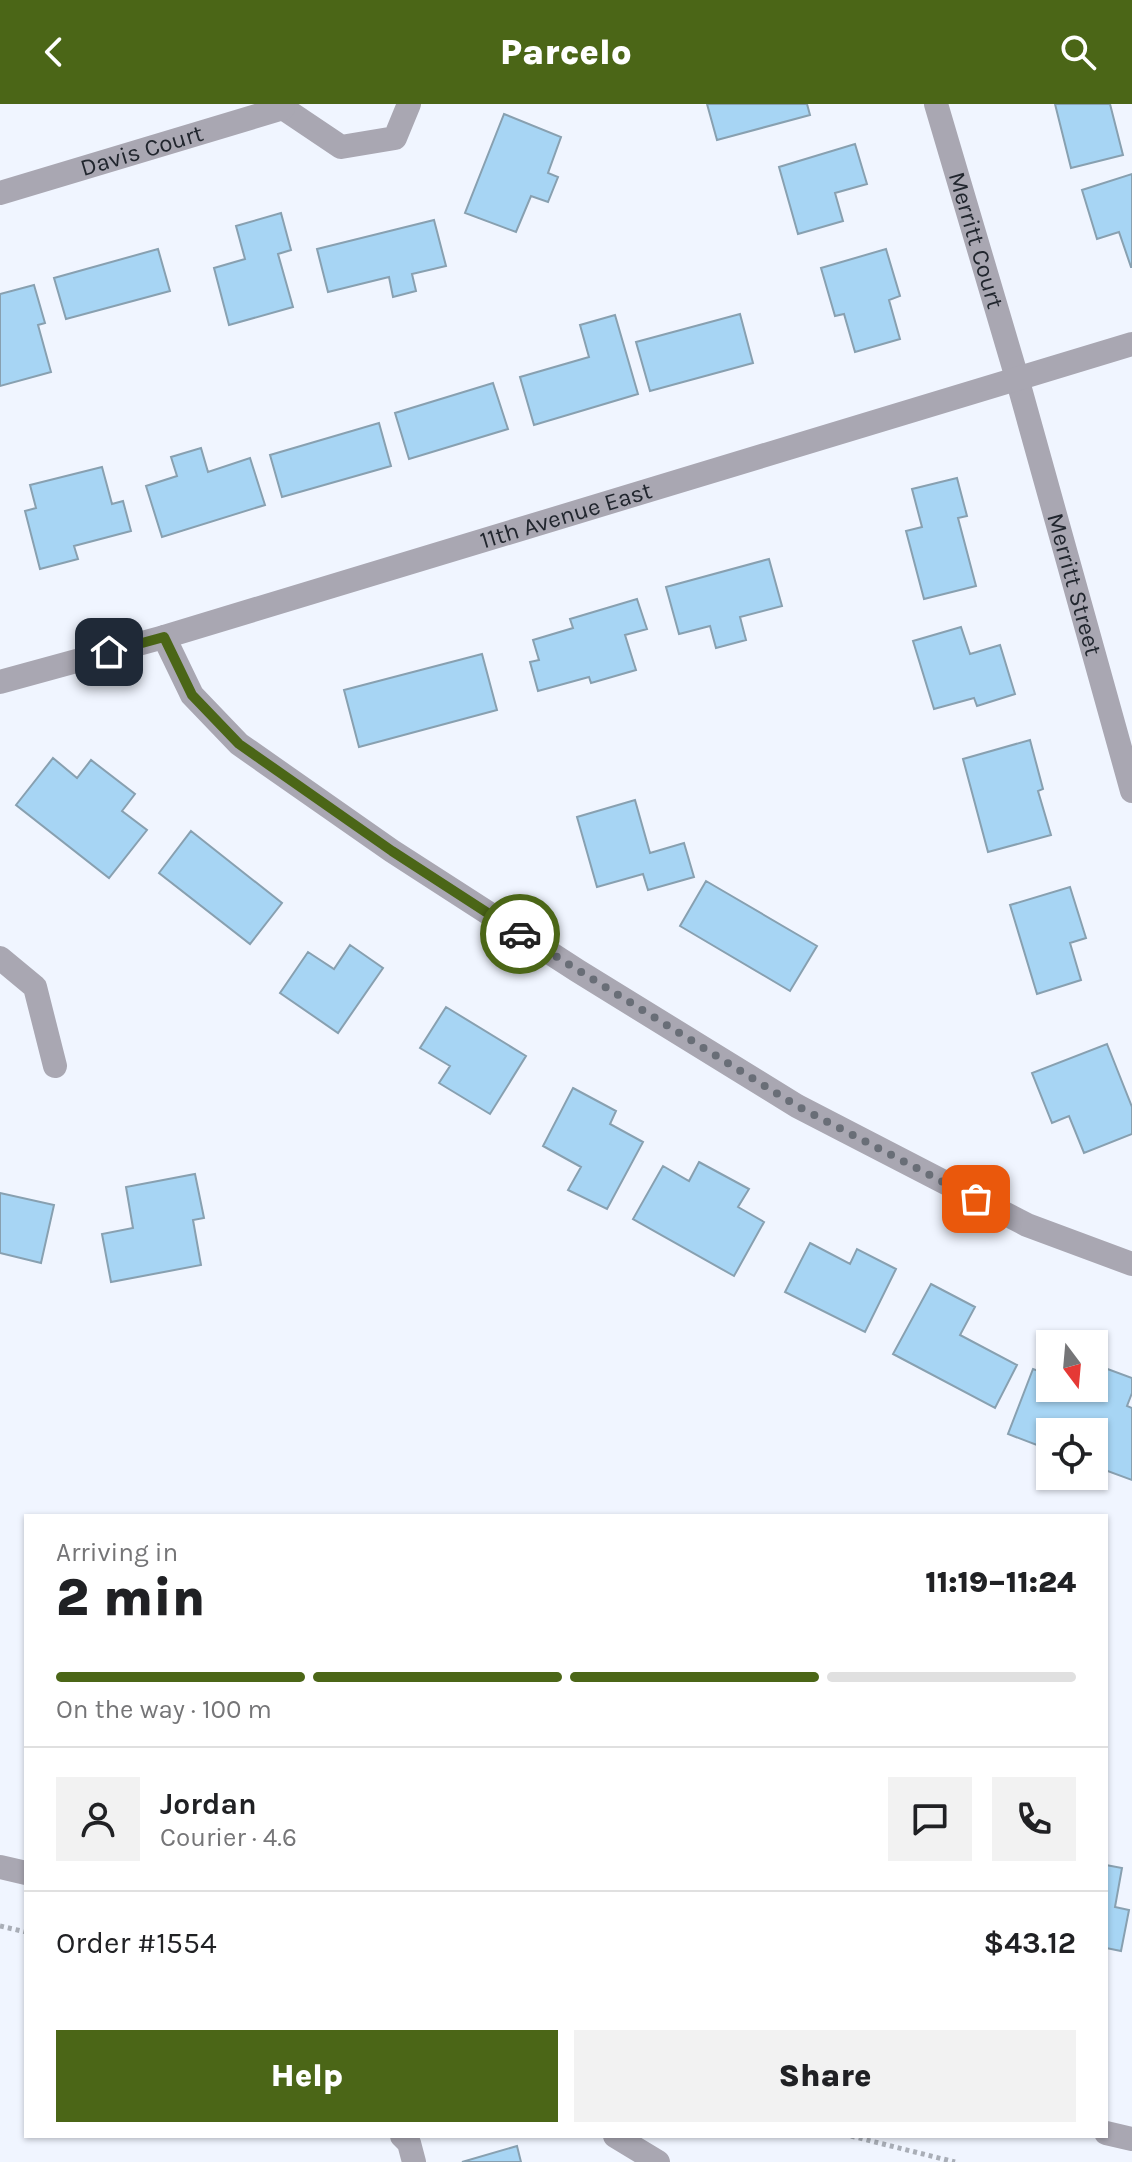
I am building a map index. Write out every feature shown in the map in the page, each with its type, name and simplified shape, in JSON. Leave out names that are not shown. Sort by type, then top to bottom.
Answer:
[{"type":"street","name":"Davis Court","points":[[0,193],[284,106],[341,147],[395,138],[409,104]]},
{"type":"street","name":"Merritt Court","points":[[936,104],[1017,378]]},
{"type":"street","name":"11th Avenue East","points":[[0,682],[164,637],[1132,344]]},
{"type":"street","name":"Merritt Street","points":[[1017,378],[1132,791]]},
{"type":"street","points":[[164,637],[192,695],[239,744],[432,877],[797,1106],[1027,1225],[1132,1264]]},
{"type":"street","points":[[0,958],[35,987],[55,1066]]},
{"type":"street","points":[[0,1867],[24,1873]]},
{"type":"street","points":[[1108,2133],[1132,2139]]},
{"type":"street","points":[[404,2138],[409,2143],[414,2162]]},
{"type":"street","points":[[618,2138],[658,2162]]},
{"type":"path","points":[[0,1926],[24,1932]]},
{"type":"path","points":[[859,2138],[955,2162]]},
{"type":"building","points":[[707,104],[807,104],[810,115],[717,140]]},
{"type":"building","points":[[1055,104],[1110,104],[1123,155],[1071,168]]},
{"type":"building","points":[[504,114],[561,137],[548,173],[558,177],[548,202],[531,196],[516,232],[465,213]]},
{"type":"building","points":[[855,144],[867,184],[835,193],[843,221],[798,234],[779,167]]},
{"type":"building","points":[[1132,174],[1131,267],[1119,232],[1097,239],[1082,190]]},
{"type":"building","points":[[281,213],[291,250],[278,254],[293,307],[229,325],[214,268],[245,259],[236,226]]},
{"type":"building","points":[[434,220],[446,266],[412,274],[416,291],[393,297],[389,277],[328,292],[317,249]]},
{"type":"building","points":[[158,249],[170,291],[66,319],[54,278]]},
{"type":"building","points":[[886,249],[900,296],[889,300],[900,339],[855,352],[844,314],[835,316],[821,268]]},
{"type":"building","points":[[34,285],[45,323],[38,325],[51,372],[0,386],[0,294]]},
{"type":"building","points":[[740,314],[753,363],[650,391],[636,342]]},
{"type":"building","points":[[615,315],[638,394],[534,425],[520,377],[589,357],[580,325]]},
{"type":"building","points":[[493,383],[508,429],[409,459],[395,413]]},
{"type":"building","points":[[379,423],[391,466],[282,497],[270,455]]},
{"type":"building","points":[[201,448],[208,472],[250,458],[265,505],[162,537],[146,486],[177,476],[171,457]]},
{"type":"building","points":[[102,467],[112,504],[123,501],[131,531],[74,546],[78,559],[40,569],[25,511],[36,508],[30,485]]},
{"type":"building","points":[[957,478],[967,516],[958,518],[976,586],[924,599],[906,531],[922,527],[912,489]]},
{"type":"building","points":[[769,559],[782,606],[740,617],[746,640],[716,648],[710,626],[679,634],[666,587]]},
{"type":"building","points":[[637,599],[647,629],[625,635],[636,670],[591,683],[589,677],[538,691],[530,662],[539,660],[533,640],[573,628],[570,619]]},
{"type":"building","points":[[961,627],[970,654],[1000,645],[1015,694],[977,706],[974,698],[934,709],[913,641]]},
{"type":"building","points":[[482,654],[497,710],[359,747],[344,690]]},
{"type":"building","points":[[1030,740],[1043,789],[1038,791],[1051,835],[988,852],[963,759]]},
{"type":"building","points":[[53,758],[77,778],[91,760],[135,794],[122,811],[147,830],[109,878],[16,805]]},
{"type":"building","points":[[635,800],[650,853],[684,843],[694,877],[648,890],[643,874],[597,887],[577,817]]},
{"type":"building","points":[[191,831],[282,903],[250,944],[159,873]]},
{"type":"building","points":[[706,881],[817,946],[790,991],[680,926]]},
{"type":"building","points":[[1070,887],[1086,938],[1070,943],[1081,980],[1037,994],[1010,905]]},
{"type":"building","points":[[350,945],[383,968],[338,1033],[280,993],[308,952],[334,969]]},
{"type":"building","points":[[446,1007],[526,1056],[490,1114],[439,1083],[450,1066],[420,1048]]},
{"type":"building","points":[[1107,1044],[1132,1107],[1132,1134],[1084,1153],[1069,1116],[1052,1123],[1032,1073]]},
{"type":"building","points":[[573,1088],[616,1111],[610,1124],[643,1142],[607,1209],[568,1190],[581,1167],[543,1146]]},
{"type":"building","points":[[699,1162],[749,1189],[738,1207],[764,1222],[734,1276],[633,1219],[663,1166],[689,1181]]},
{"type":"building","points":[[195,1174],[204,1218],[193,1220],[201,1265],[111,1282],[102,1234],[133,1228],[126,1187]]},
{"type":"building","points":[[0,1193],[54,1205],[41,1263],[0,1253]]},
{"type":"building","points":[[810,1243],[850,1264],[857,1249],[896,1269],[865,1332],[785,1292]]},
{"type":"building","points":[[931,1284],[975,1307],[960,1335],[1017,1365],[995,1408],[893,1354]]},
{"type":"building","points":[[1033,1369],[1036,1370],[1036,1402],[1108,1402],[1108,1369],[1132,1378],[1132,1393],[1127,1406],[1132,1408],[1132,1480],[1108,1471],[1108,1418],[1036,1418],[1036,1445],[1008,1434]]},
{"type":"building","points":[[1108,1865],[1122,1868],[1115,1907],[1129,1910],[1121,1951],[1108,1948]]},
{"type":"building","points":[[517,2146],[521,2162],[462,2162]]},
{"type":"way so far","points":[[520,934],[797,1106],[976,1199]]},
{"type":"route","points":[[109,652],[164,637],[192,695],[239,744],[392,851],[520,934]]}]
